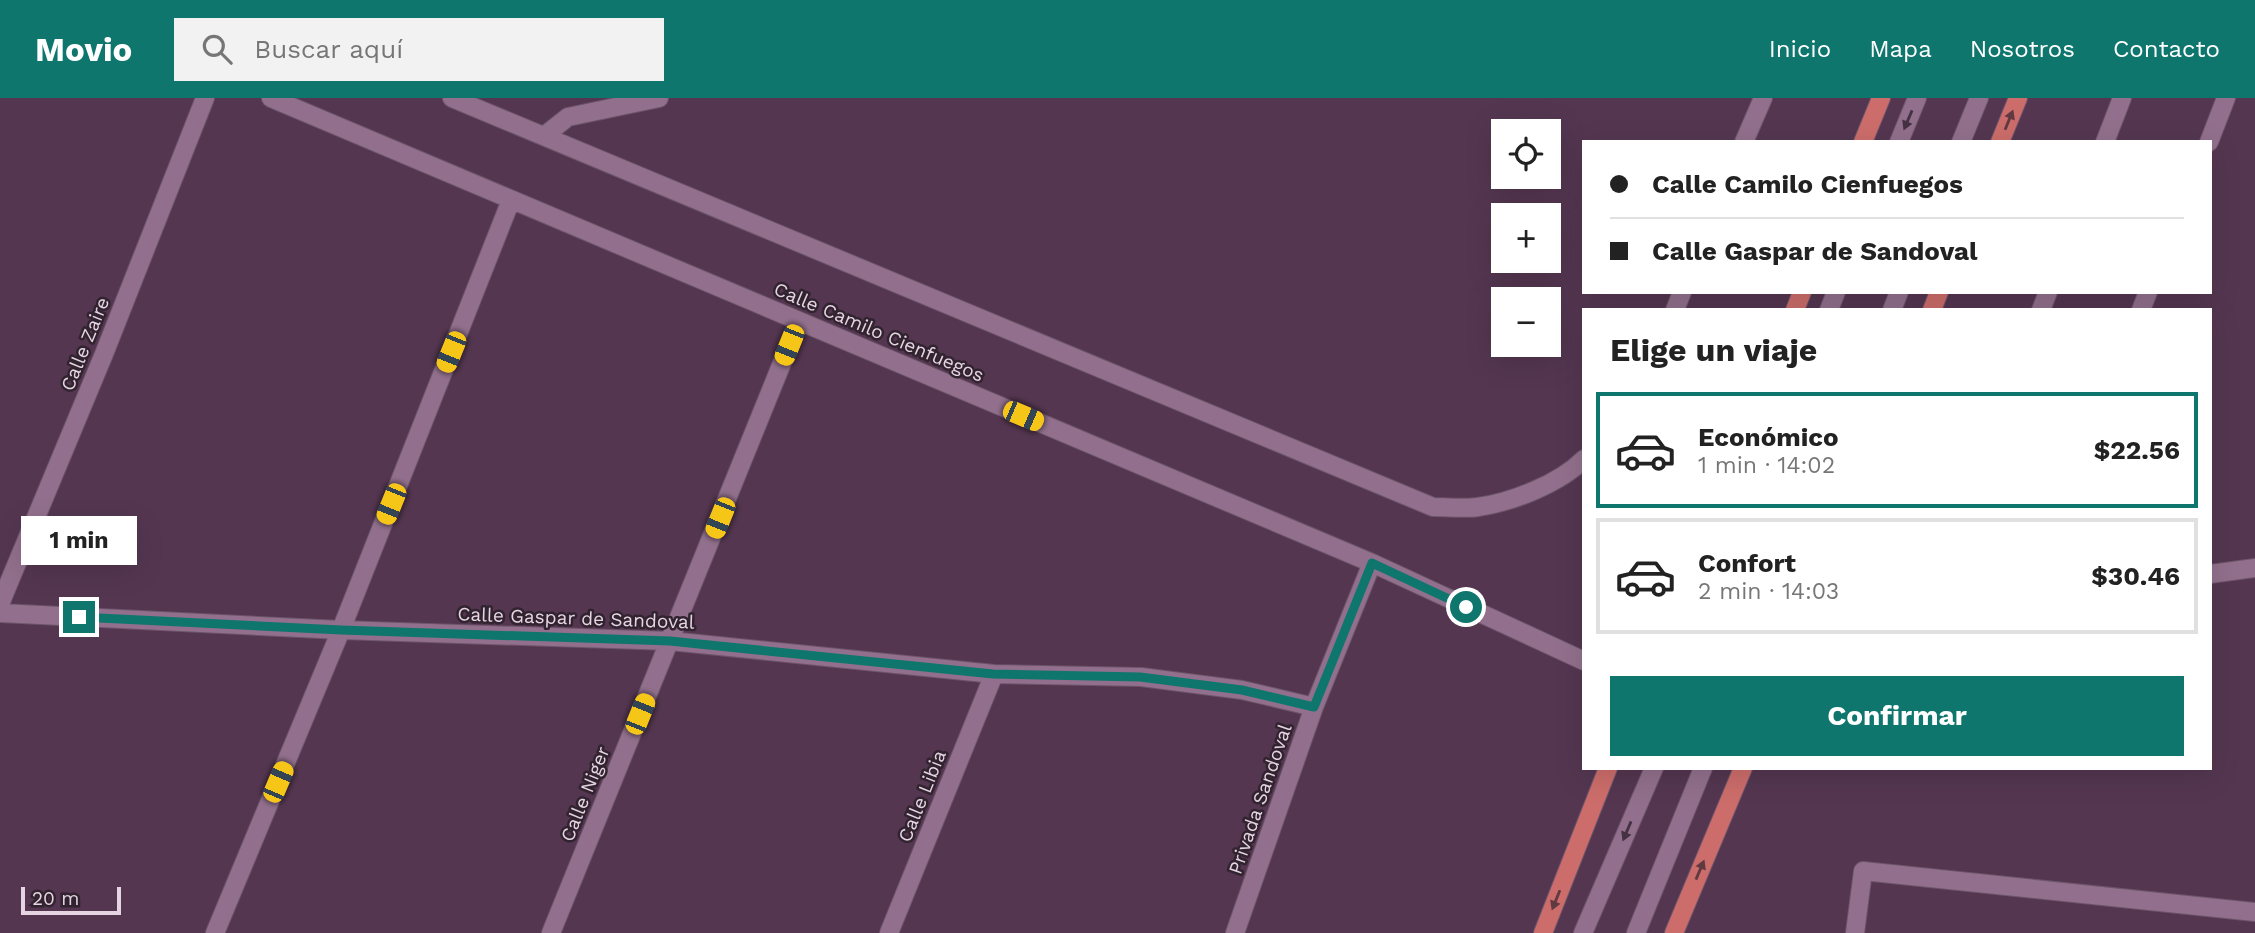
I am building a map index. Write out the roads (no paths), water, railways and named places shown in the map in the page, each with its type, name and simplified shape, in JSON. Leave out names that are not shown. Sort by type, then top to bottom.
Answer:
[{"type":"main road","points":[[1864,140],[1881,98]]},
{"type":"main road","points":[[2001,140],[2018,98]]},
{"type":"main road","points":[[1543,933],[1607,770]]},
{"type":"main road","points":[[1674,933],[1742,770]]},
{"type":"street","name":"Calle Zaire","points":[[0,604],[104,354],[205,98]]},
{"type":"street","name":"Calle Camilo Cienfuegos","points":[[271,98],[1372,563],[1582,660]]},
{"type":"street","points":[[452,98],[1433,507],[1478,507],[1534,491],[1582,461]]},
{"type":"street","points":[[544,136],[568,117],[659,98]]},
{"type":"street","points":[[1745,140],[1763,98]]},
{"type":"street","points":[[1900,140],[1917,98]]},
{"type":"street","points":[[1962,140],[1979,98]]},
{"type":"street","points":[[2106,140],[2122,98]]},
{"type":"street","points":[[2210,140],[2227,98]]},
{"type":"street","points":[[215,933],[341,630],[511,200]]},
{"type":"street","name":"Calle Niger","points":[[551,933],[799,321]]},
{"type":"street","name":"Privada Sandoval","points":[[1235,933],[1314,707],[1372,563]]},
{"type":"street","points":[[2212,573],[2255,568]]},
{"type":"street","name":"Calle Gaspar de Sandoval","points":[[0,613],[341,630],[670,641],[993,674],[1140,677],[1242,690],[1314,707]]},
{"type":"street","name":"Calle Libia","points":[[889,933],[993,674]]},
{"type":"street","points":[[1583,933],[1653,770]]},
{"type":"street","points":[[1636,933],[1702,770]]},
{"type":"street","points":[[1855,933],[1863,871],[2255,912]]}]
